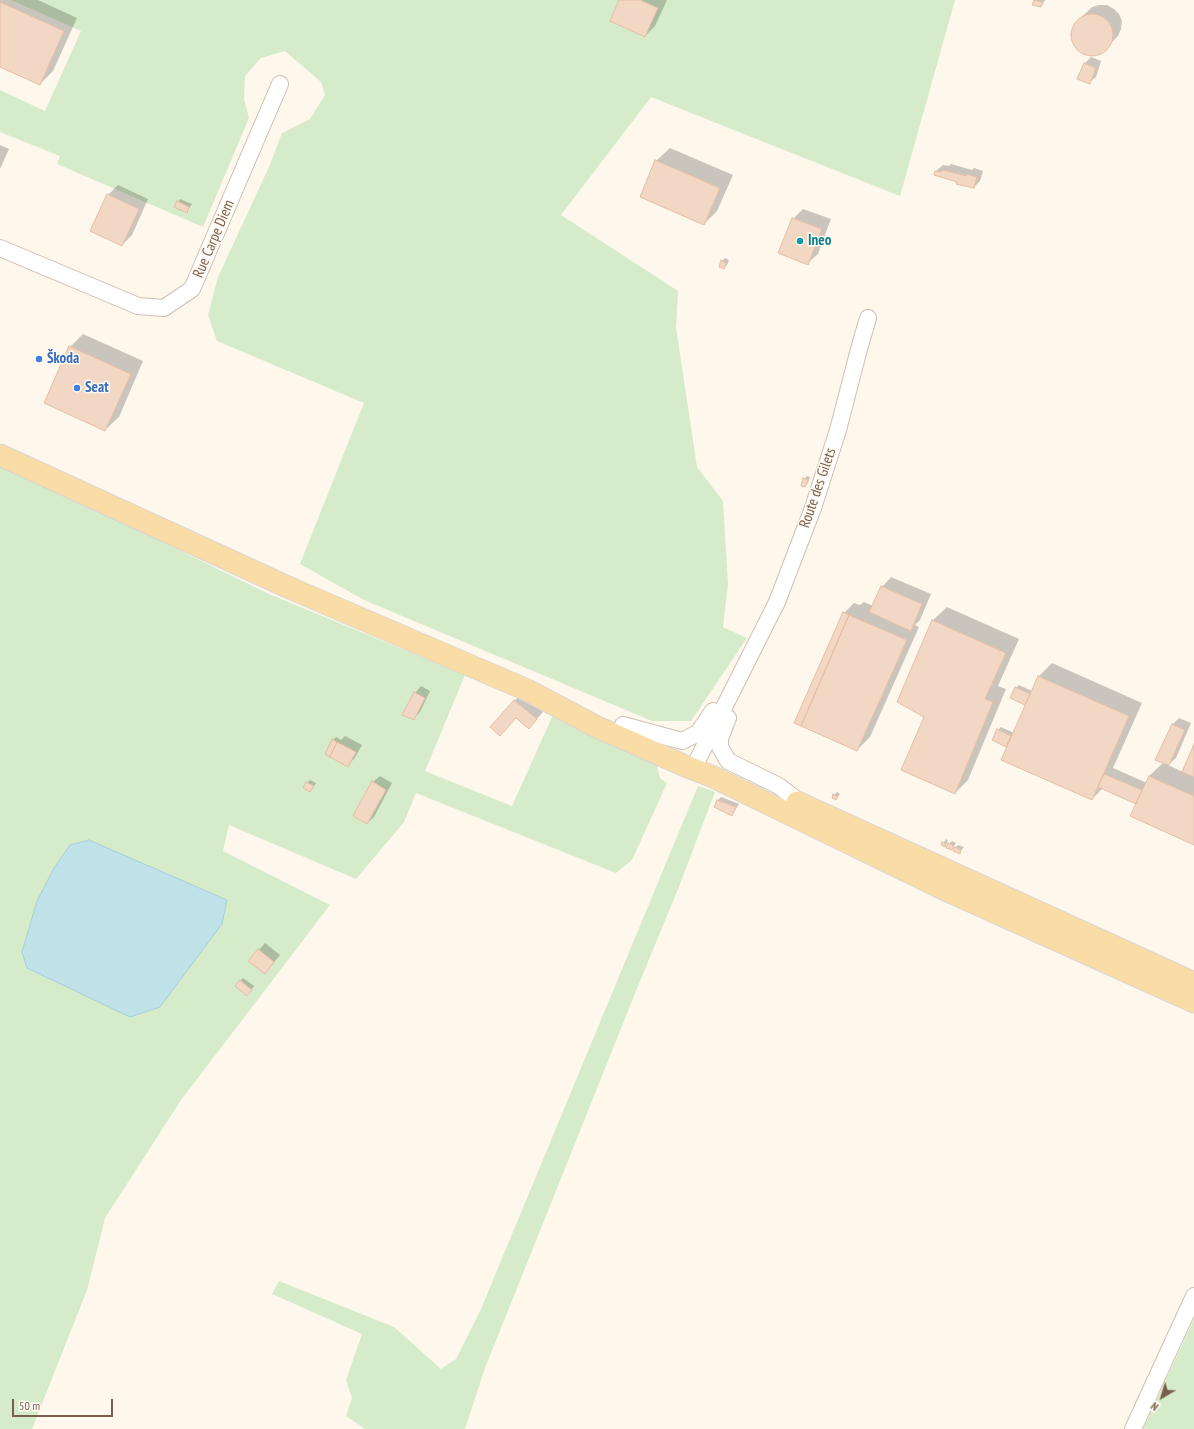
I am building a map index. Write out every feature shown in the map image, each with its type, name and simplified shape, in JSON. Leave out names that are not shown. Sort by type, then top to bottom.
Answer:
[{"type":"main road","points":[[0,455],[292,589],[527,690],[595,726],[802,804],[1194,983]]},
{"type":"main road","points":[[527,690],[593,712],[623,725],[696,763],[712,776],[939,887],[1194,1002]]},
{"type":"street","name":"Rue Carpe Diem","points":[[0,248],[138,306],[164,308],[192,288],[280,84]]},
{"type":"street","name":"Route des Gilets","points":[[696,763],[777,602],[813,508],[838,430],[868,318]]},
{"type":"street","name":"Route des Gilets","points":[[623,725],[682,741],[698,733],[752,653]]},
{"type":"street","name":"Route des Gilets","points":[[752,653],[720,739],[720,747],[728,761],[779,786],[802,804]]},
{"type":"street","points":[[1133,1429],[1194,1296]]},
{"type":"green space","points":[[11,0],[955,0],[900,196],[651,97],[561,215],[678,291],[676,328],[697,467],[723,501],[728,584],[723,627],[747,638],[691,721],[652,721],[364,600],[300,564],[364,403],[217,341],[208,315],[218,277],[269,167],[282,133],[310,119],[325,95],[321,82],[285,51],[261,58],[245,76],[244,99],[249,118],[203,227],[57,164],[60,156],[0,132],[0,90],[45,111],[81,31]]},
{"type":"green space","points":[[0,467],[85,504],[269,594],[465,675],[425,771],[512,806],[553,715],[653,759],[657,765],[660,778],[667,783],[632,860],[616,873],[416,793],[404,822],[356,879],[229,825],[223,851],[330,905],[181,1100],[105,1218],[87,1290],[32,1429],[0,1429]]},
{"type":"green space","points":[[698,786],[715,792],[678,889],[485,1368],[465,1429],[365,1429],[346,1416],[352,1398],[346,1380],[362,1334],[272,1294],[279,1281],[394,1327],[441,1369],[456,1359],[481,1309]]},
{"type":"green space","points":[[1194,1319],[1194,1429],[1143,1429]]},
{"type":"water","points":[[89,840],[227,900],[222,924],[160,1007],[130,1017],[27,968],[22,952],[37,901],[54,868],[70,845]]},
{"type":"building","points":[[619,0],[640,0],[658,8],[645,37],[610,21]]},
{"type":"building","points":[[1034,0],[1043,2],[1041,7],[1032,5]]},
{"type":"building","points":[[0,2],[64,31],[40,85],[0,67]]},
{"type":"building","points":[[1088,14],[1096,14],[1107,20],[1113,31],[1113,39],[1107,50],[1096,56],[1088,56],[1077,50],[1071,39],[1071,31],[1077,20]]},
{"type":"building","points":[[1084,63],[1096,68],[1090,84],[1077,79]]},
{"type":"building","points":[[655,160],[720,188],[704,225],[640,197]]},
{"type":"building","points":[[943,170],[966,176],[967,174],[977,177],[974,188],[956,184],[957,182],[934,175],[935,171],[941,172]]},
{"type":"building","points":[[107,194],[139,209],[122,246],[90,231]]},
{"type":"building","points":[[177,201],[189,207],[187,213],[174,207]]},
{"type":"building","name":"Ineo","points":[[792,218],[822,229],[808,265],[778,253]]},
{"type":"building","points":[[721,260],[726,263],[724,269],[719,267]]},
{"type":"building","points":[[69,346],[131,374],[105,431],[44,403]]},
{"type":"building","points":[[803,478],[808,480],[805,487],[801,486]]},
{"type":"building","points":[[881,586],[922,604],[911,631],[869,612]]},
{"type":"building","points":[[843,612],[849,615],[801,726],[794,723]]},
{"type":"building","points":[[849,615],[907,640],[857,751],[801,726]]},
{"type":"building","points":[[932,620],[1006,653],[985,699],[993,702],[955,794],[901,770],[924,717],[897,702]]},
{"type":"building","points":[[1038,676],[1129,716],[1092,800],[1001,760]]},
{"type":"building","points":[[1015,687],[1030,694],[1025,705],[1010,698]]},
{"type":"building","points":[[414,692],[425,698],[414,720],[402,715]]},
{"type":"building","points":[[514,700],[537,719],[529,729],[516,718],[500,736],[490,727]]},
{"type":"building","points":[[1172,724],[1185,730],[1169,765],[1155,760]]},
{"type":"building","points":[[997,729],[1011,736],[1006,747],[992,740]]},
{"type":"building","points":[[332,739],[337,742],[330,757],[325,754]]},
{"type":"building","points":[[337,742],[356,752],[348,767],[330,757]]},
{"type":"building","points":[[1194,744],[1194,777],[1182,772]]},
{"type":"building","points":[[1104,774],[1142,790],[1136,804],[1098,787]]},
{"type":"building","points":[[1149,776],[1194,796],[1194,845],[1130,816]]},
{"type":"building","points":[[372,781],[386,790],[367,824],[353,816]]},
{"type":"building","points":[[306,782],[314,786],[310,792],[303,788]]},
{"type":"building","points":[[833,794],[838,797],[836,800],[832,798]]},
{"type":"building","points":[[717,800],[736,807],[732,816],[714,807]]},
{"type":"building","points":[[942,842],[946,844],[945,847],[941,845]]},
{"type":"building","points":[[948,843],[954,846],[952,850],[946,848]]},
{"type":"building","points":[[955,847],[961,850],[960,854],[953,851]]},
{"type":"building","points":[[258,949],[274,962],[265,974],[248,961]]},
{"type":"building","points":[[240,980],[252,990],[247,996],[235,986]]},
{"type":"place","name":"Ineo","points":[[800,241]]},
{"type":"place","name":"Škoda","points":[[39,359]]},
{"type":"place","name":"Seat","points":[[77,388]]}]
